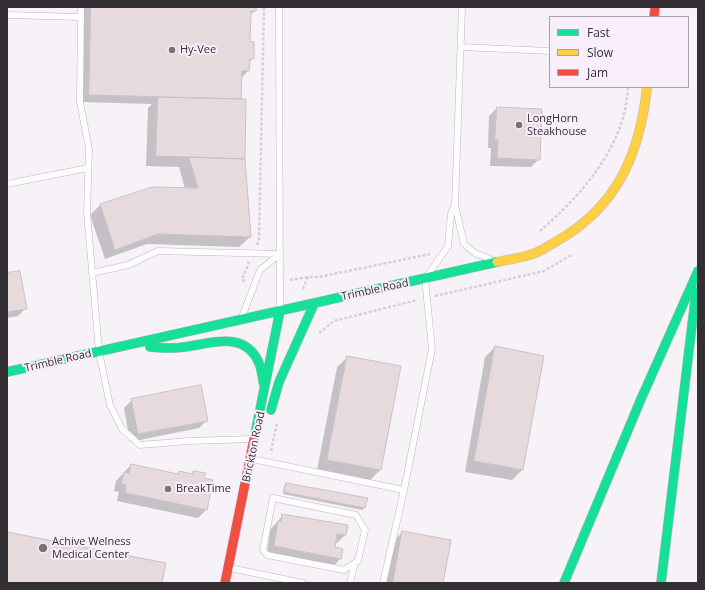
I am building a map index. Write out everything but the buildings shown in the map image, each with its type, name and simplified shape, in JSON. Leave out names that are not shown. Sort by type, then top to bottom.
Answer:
[{"type":"main road","name":"Trimble Road","points":[[7,372],[535,253],[573,231],[591,217],[608,198],[624,174],[636,150],[646,105],[647,88]]},
{"type":"main road","points":[[564,583],[641,399],[698,272]]},
{"type":"main road","points":[[661,583],[698,272]]},
{"type":"main road","points":[[256,435],[271,410],[279,382],[314,304]]},
{"type":"main road","name":"Brickton Road","points":[[225,583],[252,459],[280,311]]},
{"type":"main road","points":[[128,345],[157,348],[185,347],[220,340],[236,341],[248,348],[258,362],[265,391]]},
{"type":"lane","points":[[81,7],[80,102],[89,149],[88,212],[92,273],[99,352],[110,405],[122,429],[140,445],[256,435]]},
{"type":"lane","points":[[279,7],[280,311]]},
{"type":"lane","points":[[462,7],[455,205],[464,244],[475,253],[499,262]]},
{"type":"lane","points":[[7,14],[81,17]]},
{"type":"lane","points":[[461,47],[549,51]]},
{"type":"lane","points":[[7,184],[88,168]]},
{"type":"lane","points":[[383,583],[404,490],[432,349],[425,279],[447,248],[450,237],[451,214],[455,205]]},
{"type":"lane","points":[[92,273],[128,265],[158,251],[280,254]]},
{"type":"lane","points":[[241,320],[260,270],[280,254]]},
{"type":"lane","points":[[252,459],[404,490]]},
{"type":"lane","points":[[350,583],[355,563],[358,561],[365,530],[356,515],[273,498],[263,550],[267,555],[344,570],[355,563]]},
{"type":"lane","points":[[228,567],[303,583]]},
{"type":"path","points":[[255,283],[242,280],[252,253],[259,240],[264,7]]},
{"type":"path","points":[[539,232],[550,223],[600,167],[615,140],[624,117],[628,88]]},
{"type":"path","points":[[280,281],[319,277],[430,254],[438,245],[447,248]]},
{"type":"path","points":[[318,334],[334,320],[544,271],[573,254]]},
{"type":"path","points":[[270,451],[279,417]]},
{"type":"traffic: fast","points":[[7,372],[497,262]]},
{"type":"traffic: fast","points":[[564,583],[641,399],[698,271]]},
{"type":"traffic: fast","points":[[661,583],[696,292]]},
{"type":"traffic: fast","points":[[271,410],[279,382],[314,304]]},
{"type":"traffic: fast","points":[[254,439],[280,311]]},
{"type":"traffic: fast","points":[[150,347],[176,348],[215,342],[235,342],[244,345],[252,351],[258,361],[264,385]]},
{"type":"traffic: slow","points":[[497,262],[538,252],[557,241],[578,227],[595,212],[610,195],[622,176],[631,156],[644,111],[647,88]]},
{"type":"traffic: jam","points":[[654,16],[655,7]]},
{"type":"traffic: jam","points":[[225,583],[254,439]]},
{"type":"place","name":"Hy-Vee","points":[[172,50]]},
{"type":"place","name":"LongHorn Steakhouse","points":[[519,125]]},
{"type":"place","name":"BreakTime","points":[[168,489]]},
{"type":"place","name":"Achive Welness Medical Center","points":[[43,548]]}]
